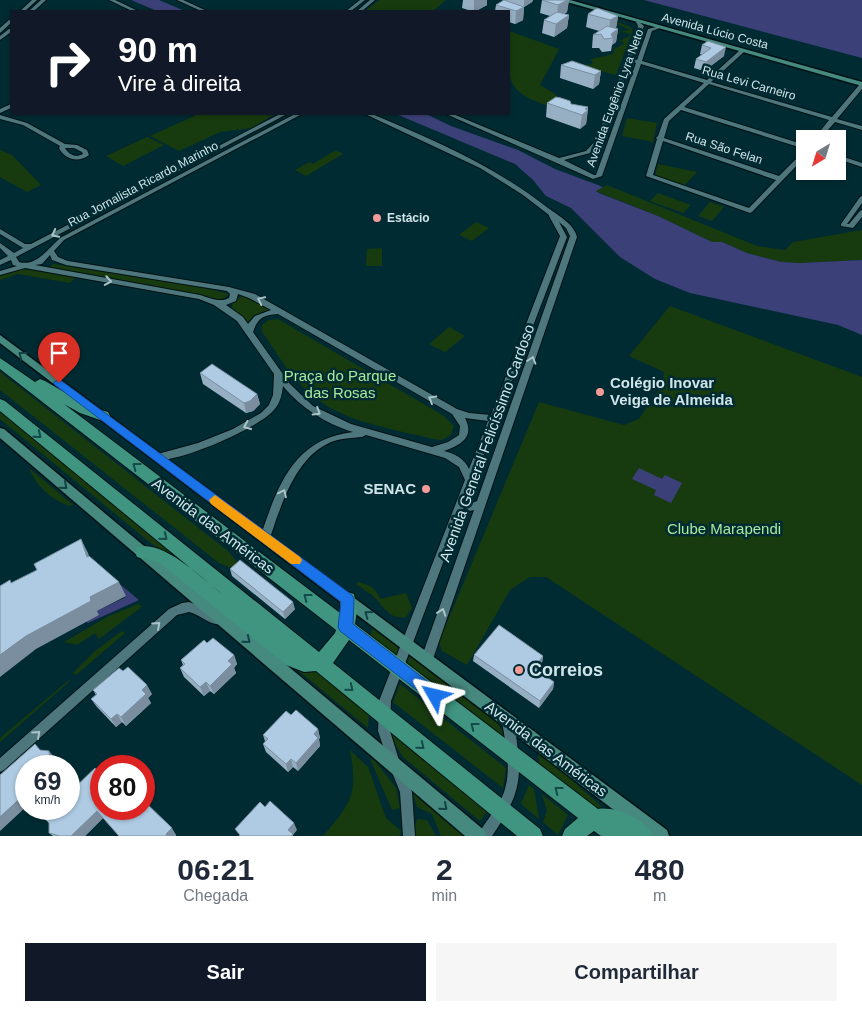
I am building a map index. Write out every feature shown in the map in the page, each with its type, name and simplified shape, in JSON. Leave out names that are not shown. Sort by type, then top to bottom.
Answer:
[{"type":"highway","name":"Avenida das Américas","points":[[0,362],[617,836]]},
{"type":"highway","points":[[16,374],[31,377],[85,410],[103,416]]},
{"type":"highway","points":[[0,404],[533,836]]},
{"type":"highway","points":[[143,552],[165,558],[296,662],[306,664],[317,661],[334,650],[345,627],[348,599]]},
{"type":"highway","points":[[572,836],[578,830],[604,817],[618,819],[643,836]]},
{"type":"main road","name":"Avenida Lúcio Costa","points":[[563,0],[742,51],[862,78]]},
{"type":"main road","name":"Avenida Lúcio Costa","points":[[581,0],[862,84]]},
{"type":"main road","points":[[594,9],[581,3],[606,7]]},
{"type":"main road","name":"Avenida das Américas","points":[[0,338],[265,538],[408,643],[661,836]]},
{"type":"main road","points":[[0,432],[478,836]]},
{"type":"street","points":[[23,10],[35,0]]},
{"type":"street","points":[[32,10],[44,0]]},
{"type":"street","points":[[111,0],[134,10]]},
{"type":"street","points":[[180,0],[203,10]]},
{"type":"street","points":[[349,10],[363,0]]},
{"type":"street","points":[[355,6],[361,10],[373,0]]},
{"type":"street","name":"Avenida Eugênio Lyra Neto","points":[[558,160],[588,152],[594,149],[600,140],[641,26],[638,22]]},
{"type":"street","name":"Avenida Eugênio Lyra Neto","points":[[558,160],[593,177],[599,176],[650,30],[658,27]]},
{"type":"street","points":[[0,31],[10,29]]},
{"type":"street","points":[[0,38],[10,29]]},
{"type":"street","points":[[742,51],[679,107],[664,124],[649,176],[750,211],[796,163]]},
{"type":"street","name":"Rua Levi Carneiro","points":[[629,59],[862,128]]},
{"type":"street","points":[[824,130],[862,84]]},
{"type":"street","points":[[616,96],[627,97]]},
{"type":"street","points":[[679,107],[796,143]]},
{"type":"street","points":[[20,115],[26,124]]},
{"type":"street","name":"Rua Jornalista Ricardo Marinho","points":[[0,263],[188,171],[250,136],[282,115]]},
{"type":"street","name":"Rua Jornalista Ricardo Marinho","points":[[0,273],[38,262],[62,239],[181,168],[295,115]]},
{"type":"street","points":[[370,115],[480,163],[530,194],[561,220],[573,236],[570,239],[562,236],[546,208]]},
{"type":"street","points":[[451,115],[558,160]]},
{"type":"street","points":[[0,117],[26,124],[64,146]]},
{"type":"street","name":"Rua São Felan","points":[[659,138],[782,179]]},
{"type":"street","points":[[600,140],[612,142]]},
{"type":"street","points":[[846,160],[862,165]]},
{"type":"street","points":[[181,168],[188,171]]},
{"type":"street","points":[[862,198],[843,225],[851,227],[862,212]]},
{"type":"street","points":[[0,231],[23,246],[32,246]]},
{"type":"street","name":"Avenida General Felicíssimo Cardoso","points":[[408,643],[562,236]]},
{"type":"street","name":"Avenida General Felicíssimo Cardoso","points":[[427,658],[558,286],[573,236]]},
{"type":"street","points":[[1,245],[10,244],[13,239]]},
{"type":"street","points":[[1,245],[16,262],[25,266],[200,297],[217,302],[226,303],[233,299],[234,294],[228,289]]},
{"type":"street","points":[[51,251],[60,260],[228,289],[252,296],[287,314],[454,411],[469,416],[494,418]]},
{"type":"street","points":[[79,276],[79,271],[88,266]]},
{"type":"street","points":[[545,284],[551,282],[558,286]]},
{"type":"street","points":[[217,302],[240,319],[292,392],[310,408],[340,424],[367,433],[434,449],[448,455],[463,465],[470,481]]},
{"type":"street","points":[[250,332],[252,323],[260,316],[272,312],[287,314]]},
{"type":"street","points":[[531,319],[537,324],[545,322]]},
{"type":"street","points":[[157,457],[187,450],[260,419],[276,400],[279,386],[278,374]]},
{"type":"street","points":[[507,383],[518,383],[522,387]]},
{"type":"street","points":[[434,449],[451,446],[462,438],[465,430],[464,423],[454,411]]},
{"type":"street","points":[[265,538],[272,517],[288,482],[306,455],[329,440],[367,433]]},
{"type":"street","points":[[462,500],[470,507],[480,504]]},
{"type":"street","points":[[0,766],[172,612],[194,606],[208,618],[224,620]]},
{"type":"street","points":[[408,643],[385,701],[384,715],[385,738],[406,792],[409,836]]},
{"type":"street","points":[[484,836],[502,811],[514,788],[515,771],[508,721]]},
{"type":"green space","points":[[380,0],[446,0],[434,10],[366,10]]},
{"type":"green space","points":[[604,18],[629,26],[633,30],[616,75],[601,71],[595,76],[586,64],[591,65],[593,62],[590,60],[614,53],[614,49],[625,43],[619,41],[630,36],[630,34],[623,32],[617,33],[618,36],[612,33],[630,30]]},
{"type":"green space","points":[[510,31],[559,49],[540,85],[555,94],[558,100],[549,106],[522,94],[515,87],[511,79]]},
{"type":"green space","points":[[197,115],[273,115],[251,128],[220,132],[179,151],[150,136]]},
{"type":"green space","points":[[627,118],[657,123],[653,142],[622,136]]},
{"type":"green space","points":[[147,137],[164,145],[123,166],[106,156]]},
{"type":"green space","points":[[0,150],[12,155],[41,185],[27,192],[0,177]]},
{"type":"green space","points":[[336,150],[343,154],[306,176],[295,170],[309,162],[313,164]]},
{"type":"green space","points":[[658,164],[697,172],[684,186],[655,176]]},
{"type":"green space","points":[[607,185],[757,246],[785,250],[793,242],[862,230],[862,260],[781,262],[747,253],[722,242],[712,242],[658,216],[596,191]]},
{"type":"green space","points":[[658,193],[691,205],[683,213],[650,201]]},
{"type":"green space","points":[[710,202],[724,207],[712,221],[698,216]]},
{"type":"green space","points":[[476,222],[489,228],[472,241],[459,235]]},
{"type":"green space","points":[[382,248],[382,266],[366,266],[367,249]]},
{"type":"green space","points":[[53,264],[189,284],[229,294],[222,300],[49,268]]},
{"type":"green space","points":[[23,269],[76,277],[70,283],[18,274],[0,280],[0,275]]},
{"type":"green space","points":[[243,295],[276,310],[262,312],[247,322],[233,311],[232,303]]},
{"type":"green space","name":"Clube Marapendi","points":[[670,306],[862,377],[862,785],[546,577],[530,577],[510,590],[467,665],[442,651],[439,642],[539,402],[624,425],[639,419],[663,383],[664,372],[629,356]]},
{"type":"green space","name":"Praça do Parque das Rosas","points":[[278,319],[444,416],[454,426],[451,435],[442,440],[433,439],[383,427],[349,417],[319,401],[294,377],[262,332],[262,325],[269,320]]},
{"type":"green space","points":[[449,327],[465,336],[445,352],[429,344]]},
{"type":"green space","points":[[0,372],[229,552],[239,565],[234,569],[219,563],[0,390]]},
{"type":"green space","points":[[0,410],[302,656],[147,540],[0,419]]},
{"type":"green space","points":[[29,468],[73,505],[70,506],[63,503],[45,492]]},
{"type":"green space","points":[[358,582],[372,587],[380,599],[406,593],[412,608],[406,617],[396,617],[385,610],[374,597],[356,584]]},
{"type":"green space","points":[[138,604],[142,606],[99,639],[95,633],[77,645],[64,642],[107,617]]},
{"type":"green space","points":[[374,626],[402,648],[394,656],[369,638]]},
{"type":"green space","points":[[122,631],[125,633],[76,675],[73,673],[95,651]]},
{"type":"green space","points":[[411,654],[498,723],[504,735],[502,739],[406,666]]},
{"type":"green space","points":[[317,667],[369,710],[368,728],[295,668]]},
{"type":"green space","points":[[70,681],[0,742],[0,738]]},
{"type":"green space","points":[[400,684],[506,768],[503,788],[393,702]]},
{"type":"green space","points":[[392,727],[490,807],[480,821],[403,757],[391,738]]},
{"type":"green space","points":[[350,750],[368,767],[386,818],[401,831],[399,836],[323,836],[341,815],[353,788]]},
{"type":"green space","points":[[538,753],[548,759],[602,807],[593,809],[539,767]]},
{"type":"green space","points":[[372,757],[396,788],[400,808],[392,810],[371,761]]},
{"type":"green space","points":[[410,784],[466,833],[463,836],[441,836],[432,814],[417,807]]},
{"type":"green space","points":[[529,785],[534,789],[539,819],[521,804]]},
{"type":"green space","points":[[542,794],[568,815],[558,835],[543,822],[547,811]]},
{"type":"green space","points":[[417,819],[427,820],[436,836],[412,836]]},
{"type":"water","points":[[131,0],[159,0],[183,10],[155,10]]},
{"type":"water","points":[[644,0],[862,0],[862,58]]},
{"type":"water","points":[[398,115],[428,115],[451,126],[518,150],[555,169],[603,187],[596,191],[599,193],[658,216],[712,242],[722,242],[747,253],[781,262],[862,260],[862,335],[838,325],[690,293],[655,279],[620,257],[571,208],[546,196],[533,180],[515,164]]},
{"type":"water","points":[[639,468],[662,479],[665,475],[682,483],[671,503],[654,495],[656,490],[632,479]]},
{"type":"water","points":[[121,585],[139,600],[88,623],[86,621],[99,615],[97,611],[126,597],[117,588]]},
{"type":"building","points":[[504,0],[524,7],[516,11],[496,5]]},
{"type":"building","points":[[542,0],[567,0],[558,5]]},
{"type":"building","points":[[597,8],[618,16],[610,20],[588,14]]},
{"type":"building","points":[[557,12],[569,15],[556,24],[544,20]]},
{"type":"building","points":[[607,26],[618,29],[611,34],[613,38],[604,39],[601,34],[593,35]]},
{"type":"building","points":[[708,41],[726,47],[706,62],[696,59],[711,48],[702,45]]},
{"type":"building","points":[[572,61],[601,71],[595,75],[561,65]]},
{"type":"building","points":[[556,97],[570,101],[571,104],[588,107],[585,109],[588,110],[582,115],[547,103]]},
{"type":"building","points":[[212,364],[257,394],[250,401],[244,403],[200,373]]},
{"type":"building","points":[[81,539],[87,557],[89,556],[119,582],[90,597],[91,601],[26,636],[0,655],[0,586],[10,580],[11,583],[37,570],[34,564]]},
{"type":"building","points":[[240,560],[293,602],[283,612],[230,569]]},
{"type":"building","points":[[499,625],[543,656],[534,668],[554,682],[540,701],[474,655]]},
{"type":"building","points":[[213,638],[234,655],[228,661],[232,664],[210,686],[206,682],[200,687],[180,668],[185,664],[181,660],[204,640],[207,643]]},
{"type":"building","points":[[128,667],[147,685],[142,690],[146,694],[121,717],[117,714],[111,719],[91,699],[97,694],[93,690],[119,668],[123,671]]},
{"type":"building","points":[[296,710],[318,729],[314,734],[318,738],[296,763],[291,759],[286,764],[263,744],[268,739],[263,735],[286,711],[291,715]]},
{"type":"building","points":[[35,744],[40,750],[49,751],[49,755],[23,755]]},
{"type":"building","points":[[15,762],[15,803],[0,817],[0,775]]},
{"type":"building","points":[[90,773],[90,818],[71,836],[49,833],[49,823],[46,820],[80,820],[80,782]]},
{"type":"building","points":[[270,801],[294,823],[288,830],[293,834],[291,836],[239,836],[235,829],[260,802],[265,807]]},
{"type":"building","points":[[155,812],[172,828],[166,834],[167,836],[119,836],[105,820],[155,820]]},
{"type":"slow traffic","points":[[215,500],[295,560]]},
{"type":"place","name":"Estácio","points":[[377,218]]},
{"type":"place","name":"Colégio Inovar Veiga de Almeida","points":[[600,392]]},
{"type":"place","name":"SENAC","points":[[426,489]]},
{"type":"place","name":"Correios","points":[[519,670]]},
{"type":"route","points":[[59,383],[348,599],[348,617],[345,627],[435,696]]}]
